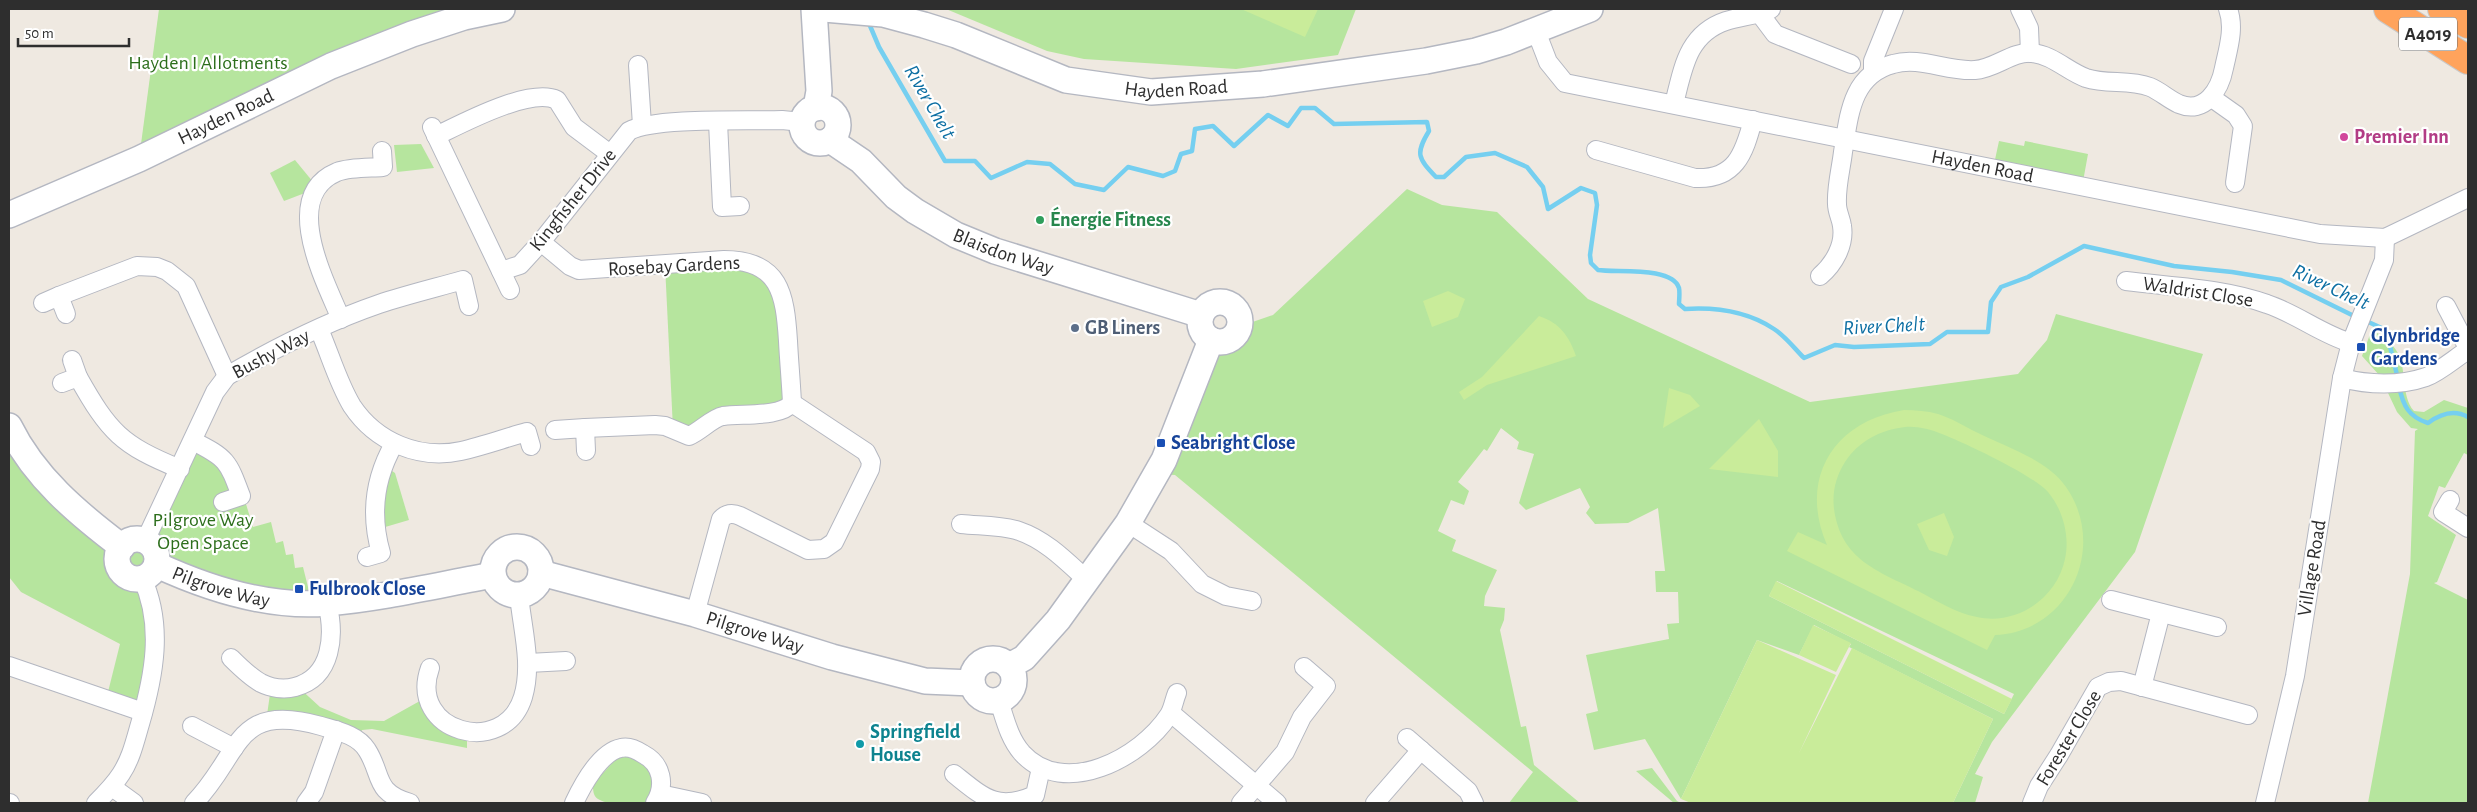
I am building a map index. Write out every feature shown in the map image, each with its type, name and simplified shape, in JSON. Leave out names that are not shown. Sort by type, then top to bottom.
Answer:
[{"type":"highway","name":"A4019","points":[[2388,9],[2468,60]]},
{"type":"highway","name":"A4019","points":[[2442,9],[2468,24]]},
{"type":"street","name":"Hayden Road","points":[[9,215],[139,158],[332,66],[447,23],[502,9]]},
{"type":"street","points":[[638,65],[642,125],[782,120],[809,115],[819,91],[814,9]]},
{"type":"street","name":"Hayden Road","points":[[824,9],[873,12],[956,35],[1066,80],[1150,92],[1262,84],[1426,61],[1476,51],[1536,32],[1590,9]]},
{"type":"street","points":[[1874,73],[1873,61],[1894,9]]},
{"type":"street","points":[[2020,9],[2030,28],[2030,53]]},
{"type":"street","points":[[1820,276],[1836,257],[1842,237],[1842,226],[1837,205],[1850,105],[1859,87],[1882,67],[1914,61],[1960,70],[1978,70],[2021,54],[2030,53],[2050,57],[2086,78],[2149,87],[2180,104],[2195,106],[2212,98],[2222,79],[2231,33],[2228,9]]},
{"type":"street","points":[[1674,104],[1686,56],[1699,38],[1726,21],[1765,11],[1775,34],[1851,64]]},
{"type":"street","name":"Hayden Road","points":[[1536,32],[1548,62],[1566,82],[2320,234],[2385,238],[2464,202]]},
{"type":"street","points":[[510,290],[434,131],[516,102],[545,96],[557,100],[562,105],[571,123],[610,154]]},
{"type":"street","points":[[2212,98],[2236,115],[2243,126],[2244,133],[2235,183]]},
{"type":"street","name":"Blaisdon Way","points":[[809,115],[825,108],[832,112],[837,118],[836,133],[830,140],[861,161],[896,197],[915,211],[956,235],[995,251],[1201,315]]},
{"type":"street","points":[[1596,150],[1694,178],[1709,178],[1726,171],[1741,157],[1753,120]]},
{"type":"street","points":[[718,122],[722,207],[740,206]]},
{"type":"street","name":"Kingfisher Drive","points":[[502,271],[520,265],[541,242],[629,131],[642,125]]},
{"type":"street","points":[[341,319],[322,273],[308,229],[309,208],[318,188],[339,171],[383,167],[382,151]]},
{"type":"street","name":"Village Road","points":[[2265,803],[2295,676],[2342,378],[2353,338],[2384,260],[2385,238]]},
{"type":"street","name":"Rosebay Gardens","points":[[541,242],[570,266],[579,270],[724,260],[744,261],[760,267],[774,279],[784,296],[792,403]]},
{"type":"street","points":[[66,314],[51,300],[137,266],[157,267],[167,271],[186,286],[227,376]]},
{"type":"street","name":"Bushy Way","points":[[133,544],[180,469],[215,392],[227,376],[320,329],[378,304],[463,280],[469,306]]},
{"type":"street","name":"Waldrist Close","points":[[2126,281],[2251,298],[2289,313],[2332,337],[2353,338]]},
{"type":"street","points":[[1220,301],[1234,306],[1239,314],[1240,326],[1236,336],[1228,341],[1211,340],[1204,334],[1200,324],[1201,315],[1212,303],[1220,301]]},
{"type":"street","points":[[2342,378],[2360,383],[2385,384],[2416,380],[2434,372],[2468,349],[2446,306]]},
{"type":"street","points":[[320,329],[352,405],[370,428],[394,444],[418,452],[440,454],[460,451],[527,432],[531,446]]},
{"type":"street","points":[[1009,666],[1024,658],[1088,581],[1128,523],[1164,460],[1211,340]]},
{"type":"street","points":[[62,383],[75,368],[99,414],[116,434],[145,455],[180,469]]},
{"type":"street","points":[[555,430],[655,424],[689,436],[703,429],[717,418],[781,411],[792,403],[866,452],[871,462],[870,469],[834,542],[824,548],[808,550],[740,516],[732,514],[724,516],[721,519],[695,614]]},
{"type":"street","points":[[9,426],[36,467],[60,498],[133,544],[156,552],[150,572],[150,596],[155,635],[154,663],[143,712],[129,759],[112,788],[96,803]]},
{"type":"street","points":[[585,428],[586,452]]},
{"type":"street","points":[[193,441],[219,454],[230,466],[241,496],[224,502]]},
{"type":"street","points":[[368,557],[380,553],[375,530],[375,494],[380,474],[394,444]]},
{"type":"street","points":[[2450,500],[2443,512],[2468,528]]},
{"type":"street","points":[[1128,523],[1171,551],[1202,584],[1226,596],[1252,601]]},
{"type":"street","points":[[961,524],[1006,528],[1029,535],[1048,546],[1088,581]]},
{"type":"street","points":[[133,544],[118,560],[122,572],[131,578],[150,572]]},
{"type":"street","points":[[515,547],[525,548],[539,560],[541,573],[533,589],[519,595],[510,594],[500,587],[493,574],[495,562],[501,553],[515,547]]},
{"type":"street","name":"Pilgrove Way","points":[[150,572],[244,596],[284,601],[327,603],[493,574]]},
{"type":"street","name":"Pilgrove Way","points":[[541,573],[695,614],[793,646],[865,666],[925,681],[972,683]]},
{"type":"street","points":[[430,668],[425,688],[436,714],[450,726],[467,732],[477,732],[486,731],[505,723],[518,708],[525,689],[528,663],[519,595]]},
{"type":"street","points":[[2111,600],[2217,628]]},
{"type":"street","points":[[230,658],[254,679],[271,687],[289,688],[306,683],[313,678],[325,663],[328,653],[331,629],[327,603]]},
{"type":"street","points":[[2142,687],[2162,613]]},
{"type":"street","points":[[995,659],[1009,666],[1014,676],[1013,686],[1008,695],[999,700],[990,701],[981,698],[975,692],[972,683],[972,675],[980,663],[995,659]]},
{"type":"street","points":[[528,663],[566,661]]},
{"type":"street","points":[[9,666],[143,712]]},
{"type":"street","points":[[1241,803],[1285,752],[1302,717],[1334,685],[1304,667]]},
{"type":"street","name":"Forester Close","points":[[2032,803],[2039,786],[2098,687],[2115,681],[2248,714]]},
{"type":"street","points":[[999,700],[1015,743],[1031,761],[1042,768],[1079,772],[1114,763],[1136,750],[1155,733],[1171,713],[1177,693]]},
{"type":"street","points":[[1171,713],[1277,803]]},
{"type":"street","points":[[194,803],[212,781],[240,739],[256,726],[276,719],[293,719],[336,730],[358,740],[363,744],[370,756],[376,776],[384,787],[395,797],[410,803]]},
{"type":"street","points":[[192,726],[234,748]]},
{"type":"street","points":[[306,803],[314,792],[336,730]]},
{"type":"street","points":[[1407,738],[1468,791],[1474,803]]},
{"type":"street","points":[[574,803],[591,772],[608,755],[621,748],[636,749],[650,757],[658,767],[662,782],[658,799],[702,803]]},
{"type":"street","points":[[1375,803],[1421,750]]},
{"type":"street","points":[[954,774],[986,799],[992,801],[1022,801],[1040,799],[1042,768]]},
{"type":"street","points":[[112,788],[134,803]]},
{"type":"green space","name":"Hayden I Allotments","points":[[159,9],[502,9],[139,159]]},
{"type":"green space","points":[[946,9],[1356,9],[1338,55],[1236,69],[1084,59],[1047,51]]},
{"type":"green space","points":[[1241,9],[1318,9],[1305,37]]},
{"type":"green space","points":[[1999,141],[2024,146],[2025,141],[2088,154],[2082,187],[1993,169]]},
{"type":"green space","points":[[421,144],[434,168],[397,172],[394,145]]},
{"type":"green space","points":[[295,160],[318,188],[284,201],[270,173]]},
{"type":"green space","points":[[1407,189],[1442,205],[1497,212],[1588,299],[1810,402],[2018,374],[2047,340],[2056,314],[2203,354],[2135,552],[1992,742],[1975,774],[1983,777],[1975,803],[1953,803],[1993,719],[1849,647],[1851,644],[1814,625],[1799,655],[1757,640],[1681,799],[1645,739],[1594,750],[1586,714],[1598,711],[1586,655],[1669,639],[1667,624],[1679,623],[1678,592],[1656,592],[1655,571],[1665,571],[1658,508],[1628,523],[1595,524],[1586,513],[1590,507],[1580,488],[1526,510],[1519,503],[1534,454],[1517,449],[1519,442],[1501,428],[1487,451],[1484,449],[1458,482],[1469,491],[1464,505],[1451,500],[1438,531],[1456,540],[1452,551],[1497,570],[1485,596],[1484,606],[1505,608],[1504,620],[1500,630],[1521,727],[1526,726],[1534,765],[1580,803],[1509,803],[1533,772],[1175,475],[1156,474],[1219,342],[1232,337],[1241,326],[1273,315]],"holes":[[[1777,581],[2014,694],[2004,714],[1769,596]]]},
{"type":"green space","points":[[724,260],[774,279],[792,403],[703,429],[673,429],[665,265]]},
{"type":"green space","points":[[1448,291],[1465,299],[1458,317],[1432,327],[1423,301]]},
{"type":"green space","points":[[1539,316],[1553,322],[1563,331],[1576,356],[1487,385],[1464,400],[1459,392],[1482,377]]},
{"type":"green space","points":[[2372,329],[2394,347],[2400,357],[2407,397],[2414,411],[2424,412],[2444,400],[2468,408],[2468,455],[2464,453],[2445,488],[2439,486],[2428,516],[2456,535],[2437,582],[2434,583],[2468,600],[2468,803],[2368,803],[2410,574],[2415,431],[2418,429],[2411,428],[2397,412],[2380,376],[2362,356]]},
{"type":"green space","points":[[1669,388],[1690,395],[1700,406],[1663,428]]},
{"type":"green space","points":[[1904,410],[1917,410],[1943,416],[2037,461],[2058,477],[2066,487],[2078,510],[2083,535],[2082,559],[2074,582],[2061,603],[2043,619],[2021,630],[1995,635],[1987,650],[1787,551],[1798,532],[1827,545],[1819,520],[1817,497],[1820,476],[1828,456],[1841,440],[1858,426],[1879,416]],"holes":[[[1910,427],[1924,428],[1937,432],[1998,460],[2040,485],[2053,499],[2058,507],[2066,532],[2065,559],[2061,573],[2054,586],[2033,606],[2020,613],[1992,619],[1962,613],[1876,570],[1864,562],[1844,541],[1834,509],[1835,484],[1842,467],[1864,442],[1887,431]]]},
{"type":"green space","points":[[1759,419],[1778,451],[1778,477],[1709,469]]},
{"type":"green space","name":"Pilgrove Way Open Space","points":[[9,426],[36,467],[132,540],[139,540],[193,441],[219,454],[246,504],[253,527],[271,522],[276,543],[283,541],[286,555],[293,554],[295,568],[303,567],[312,603],[157,565],[146,577],[150,596],[143,712],[106,700],[120,644],[21,592],[9,577]]},
{"type":"green space","points":[[383,465],[395,473],[409,520],[375,530]]},
{"type":"green space","points":[[1944,513],[1954,537],[1947,556],[1929,550],[1917,524]]},
{"type":"green space","points":[[1776,581],[2012,699],[2004,714],[1769,596]]},
{"type":"green space","points":[[1813,625],[1851,643],[1836,672],[1799,655]]},
{"type":"green space","points":[[1757,640],[1836,675],[1799,753],[1852,648],[1993,719],[1953,803],[1691,803],[1681,799]]},
{"type":"green space","points":[[297,686],[320,707],[351,720],[384,721],[427,697],[467,732],[467,748],[372,729],[362,730],[358,740],[266,722],[271,687]]},
{"type":"green space","points":[[626,756],[646,761],[655,779],[648,801],[637,804],[623,804],[609,803],[596,798],[593,784],[616,759]]},
{"type":"green space","points":[[1652,768],[1677,801],[1681,803],[1674,803],[1636,771]]},
{"type":"waterway","name":"River Chelt","points":[[868,21],[879,47],[945,161],[975,161],[991,178],[1027,162],[1050,164],[1075,184],[1104,190],[1128,167],[1163,176],[1175,171],[1181,154],[1192,151],[1195,129],[1213,126],[1234,146],[1268,115],[1288,126],[1301,108],[1315,108],[1334,124],[1427,122],[1429,131],[1422,145],[1420,156],[1436,177],[1444,177],[1466,157],[1495,153],[1527,167],[1543,187],[1548,209],[1581,188],[1595,193],[1597,205],[1590,255],[1591,263],[1598,270],[1655,273],[1666,276],[1674,281],[1679,288],[1679,304],[1685,309],[1720,310],[1753,318],[1778,332],[1804,358],[1835,345],[1854,347],[1930,344],[1947,332],[1988,332],[1991,302],[2001,287],[2028,277],[2084,246],[2174,266],[2232,272],[2281,280],[2356,317]]},
{"type":"waterway","name":"River Chelt","points":[[2364,320],[2386,330],[2398,379]]},
{"type":"waterway","name":"River Chelt","points":[[2399,386],[2408,410],[2421,421],[2428,423],[2437,417],[2452,413],[2468,417]]},
{"type":"place","name":"Premier Inn","points":[[2344,137]]},
{"type":"place","name":"Énergie Fitness","points":[[1040,220]]},
{"type":"place","name":"GB Liners","points":[[1075,328]]},
{"type":"place","name":"Glynbridge Gardens","points":[[2361,347]]},
{"type":"place","name":"Seabright Close","points":[[1161,443]]},
{"type":"place","name":"Fulbrook Close","points":[[299,589]]},
{"type":"place","name":"Springfield House","points":[[860,744]]}]
